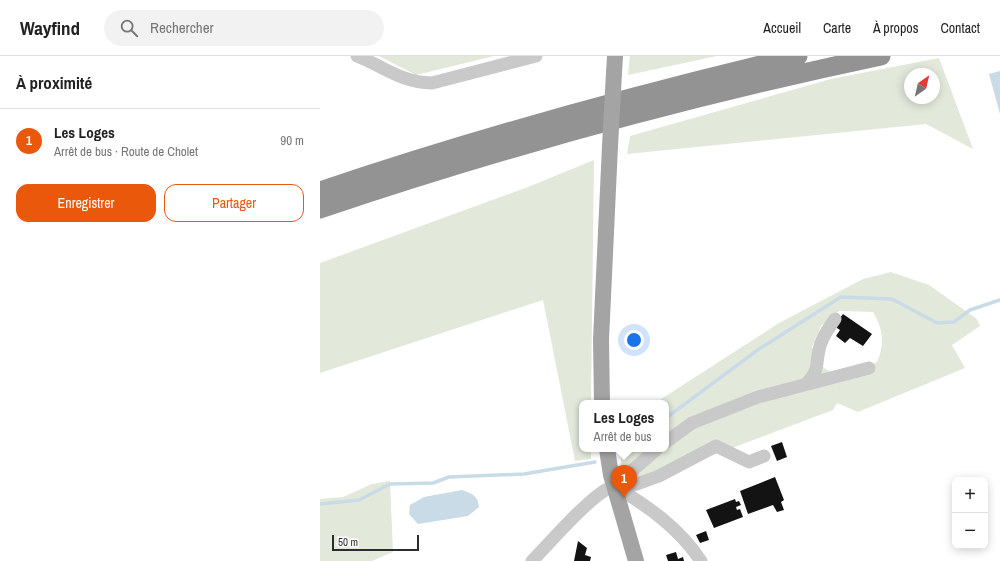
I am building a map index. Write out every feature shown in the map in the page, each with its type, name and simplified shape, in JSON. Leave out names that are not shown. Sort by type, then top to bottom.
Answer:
[{"type":"highway","points":[[320,190],[460,145],[548,119],[687,82],[798,56]]},
{"type":"highway","points":[[320,209],[465,162],[626,116],[728,90],[881,56]]},
{"type":"main road","points":[[602,400],[601,333],[615,56]]},
{"type":"main road","points":[[607,452],[614,486],[636,561]]},
{"type":"street","points":[[357,56],[404,80],[417,83],[432,83],[536,56]]},
{"type":"street","points":[[806,384],[816,374],[819,349],[825,333],[835,319]]},
{"type":"street","points":[[669,440],[692,423],[758,397],[869,368]]},
{"type":"street","points":[[532,561],[595,497],[607,488],[637,484],[659,476],[716,446],[749,462],[764,456]]},
{"type":"street","points":[[614,486],[654,452]]},
{"type":"street","points":[[614,486],[638,500],[670,523],[691,546],[702,561]]},
{"type":"shaded area","points":[[379,56],[494,56],[416,75]]},
{"type":"shaded area","points":[[630,56],[717,56],[628,75]]},
{"type":"shaded area","points":[[939,58],[973,149],[926,124],[627,154],[630,136],[831,79]]},
{"type":"shaded area","points":[[594,160],[591,400],[579,400],[579,452],[591,452],[591,459],[575,461],[543,300],[320,373],[320,263],[528,187]]},
{"type":"shaded area","points":[[891,272],[929,285],[977,319],[980,326],[952,345],[965,368],[858,412],[837,403],[833,410],[700,460],[624,497],[620,452],[669,452],[669,400],[660,400],[779,323],[863,279]],"holes":[[[839,311],[873,312],[882,337],[880,356],[877,362],[847,372],[832,372],[820,364],[812,347],[821,326]]]},
{"type":"shaded area","points":[[390,481],[393,552],[372,561],[320,561],[320,499],[343,497],[372,484]]},
{"type":"water","points":[[1000,71],[1000,114],[989,74]]},
{"type":"water","points":[[462,490],[476,497],[479,507],[468,516],[418,524],[409,514],[410,505],[424,497]]},
{"type":"building","points":[[843,314],[872,334],[863,346],[850,338],[845,343],[836,336],[840,330],[834,326]]},
{"type":"building","points":[[782,442],[787,457],[777,461],[771,446]]},
{"type":"building","points":[[775,477],[784,500],[781,502],[784,510],[777,512],[773,505],[748,514],[740,491]]},
{"type":"building","points":[[735,499],[736,502],[739,501],[741,505],[736,507],[737,510],[740,509],[743,517],[714,528],[706,510]]},
{"type":"building","points":[[706,531],[709,540],[700,543],[696,535]]},
{"type":"building","points":[[578,541],[587,548],[585,555],[591,557],[590,561],[574,561]]},
{"type":"building","points":[[676,552],[678,559],[683,557],[684,561],[668,561],[666,555]]},
{"type":"waterway","points":[[669,416],[759,349],[841,297],[892,299],[937,323],[954,322],[970,310],[1000,300]]},
{"type":"waterway","points":[[320,504],[359,500],[390,484],[433,483],[449,477],[524,474],[595,462]]},
{"type":"place","name":"Les Loges","points":[[624,498]]}]
